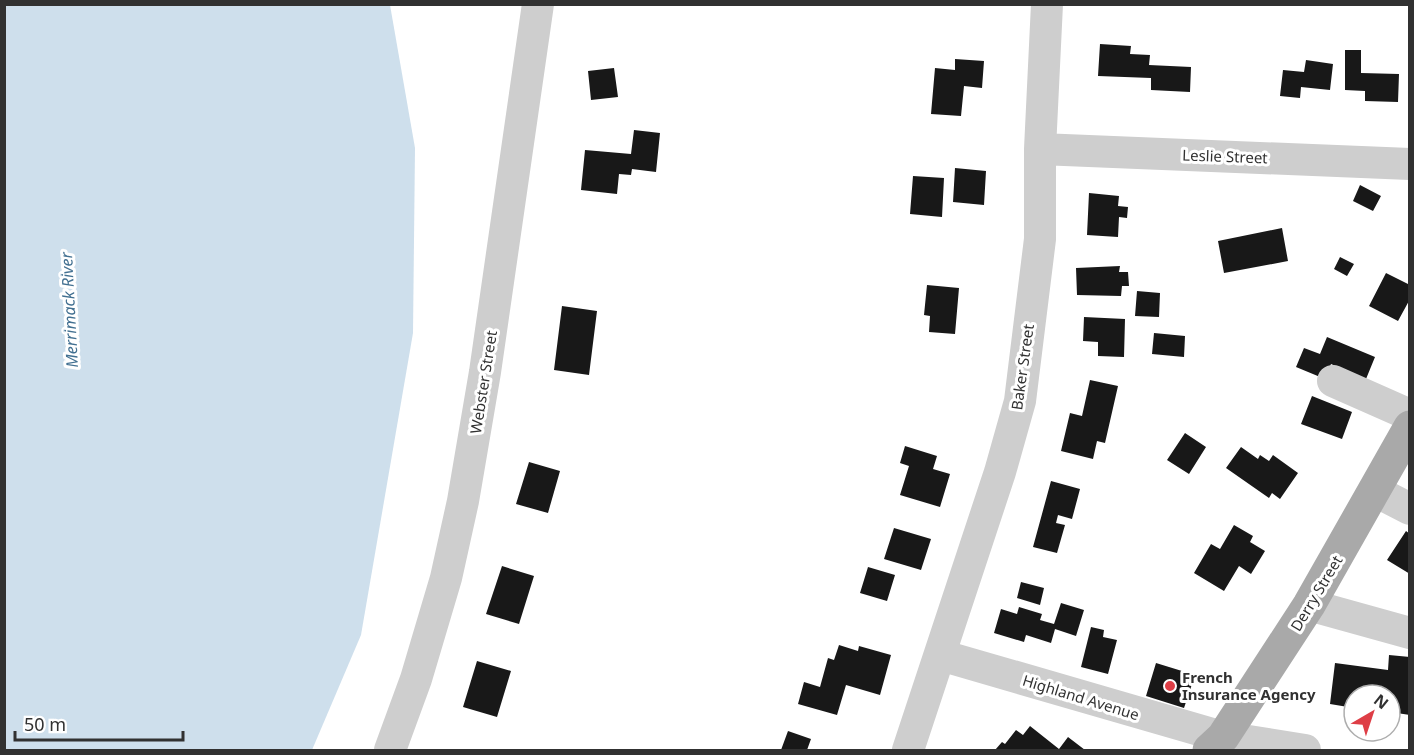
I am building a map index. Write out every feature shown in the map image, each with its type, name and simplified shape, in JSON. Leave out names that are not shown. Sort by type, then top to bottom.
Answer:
[{"type":"main road","name":"Derry Street","points":[[1220,746],[1309,605],[1410,427]]},
{"type":"street","name":"Webster Street","points":[[390,750],[416,679],[446,578],[463,501],[485,372],[538,4]]},
{"type":"street","name":"Baker Street","points":[[908,750],[1000,472],[1020,401],[1040,239],[1040,149],[1047,4]]},
{"type":"street","name":"Leslie Street","points":[[1040,149],[1410,164]]},
{"type":"street","points":[[1334,381],[1410,415]]},
{"type":"street","points":[[1375,491],[1410,509]]},
{"type":"street","points":[[1309,605],[1410,633]]},
{"type":"street","name":"Highland Avenue","points":[[940,655],[1220,746],[1305,750]]},
{"type":"water","name":"Merrimack River","points":[[4,5],[390,5],[415,148],[413,333],[361,635],[312,750],[5,750]]},
{"type":"building","points":[[1100,44],[1131,46],[1130,54],[1150,55],[1149,65],[1191,67],[1190,92],[1151,90],[1151,78],[1098,76]]},
{"type":"building","points":[[1345,50],[1361,50],[1361,73],[1399,74],[1398,102],[1365,101],[1365,91],[1345,90]]},
{"type":"building","points":[[955,59],[984,61],[982,88],[964,86],[961,116],[931,114],[935,68],[955,70]]},
{"type":"building","points":[[1306,60],[1333,64],[1330,90],[1301,87],[1300,98],[1280,96],[1283,70],[1304,72]]},
{"type":"building","points":[[614,68],[618,97],[591,100],[588,71]]},
{"type":"building","points":[[634,130],[660,133],[656,172],[632,169],[631,175],[619,174],[617,194],[581,190],[585,150],[631,154]]},
{"type":"building","points":[[955,168],[986,171],[984,205],[953,202]]},
{"type":"building","points":[[913,176],[944,178],[942,217],[910,214]]},
{"type":"building","points":[[1360,185],[1381,196],[1373,211],[1353,201]]},
{"type":"building","points":[[1089,193],[1119,196],[1118,206],[1128,207],[1127,218],[1119,217],[1118,237],[1087,235]]},
{"type":"building","points":[[1282,228],[1288,261],[1224,273],[1218,241]]},
{"type":"building","points":[[1340,257],[1354,264],[1347,276],[1334,269]]},
{"type":"building","points":[[1120,266],[1119,272],[1128,272],[1129,286],[1122,286],[1121,296],[1077,295],[1076,268]]},
{"type":"building","points":[[1386,273],[1410,285],[1410,299],[1398,321],[1369,306]]},
{"type":"building","points":[[927,285],[959,288],[955,334],[929,332],[930,316],[924,315]]},
{"type":"building","points":[[1137,291],[1160,293],[1159,317],[1135,316]]},
{"type":"building","points":[[562,306],[597,311],[589,375],[554,370]]},
{"type":"building","points":[[1084,317],[1125,319],[1124,357],[1098,356],[1098,342],[1083,341]]},
{"type":"building","points":[[1154,333],[1185,336],[1184,357],[1152,354]]},
{"type":"building","points":[[1327,337],[1375,357],[1366,379],[1331,364],[1325,379],[1296,367],[1304,348],[1320,354]]},
{"type":"building","points":[[1090,380],[1118,386],[1105,443],[1097,441],[1093,459],[1061,451],[1070,413],[1082,416]]},
{"type":"building","points":[[1312,396],[1352,412],[1342,439],[1301,424]]},
{"type":"building","points":[[1185,433],[1206,447],[1189,474],[1167,460]]},
{"type":"building","points":[[905,446],[937,456],[933,469],[950,474],[940,507],[900,495],[909,466],[900,463]]},
{"type":"building","points":[[1241,447],[1258,459],[1260,455],[1269,461],[1273,455],[1298,473],[1280,499],[1272,493],[1269,498],[1226,468]]},
{"type":"building","points":[[529,462],[560,471],[548,513],[516,504]]},
{"type":"building","points":[[1051,481],[1080,489],[1072,519],[1058,515],[1056,523],[1065,525],[1057,553],[1033,547]]},
{"type":"building","points":[[1234,525],[1253,536],[1250,542],[1265,551],[1251,574],[1239,566],[1224,591],[1194,573],[1211,544],[1220,549]]},
{"type":"building","points":[[894,528],[931,539],[921,570],[884,559]]},
{"type":"building","points":[[1406,531],[1410,534],[1410,574],[1387,560]]},
{"type":"building","points":[[502,566],[534,576],[519,624],[486,614]]},
{"type":"building","points":[[868,567],[895,575],[887,601],[860,593]]},
{"type":"building","points":[[1021,582],[1044,588],[1040,605],[1017,598]]},
{"type":"building","points":[[1061,603],[1084,610],[1076,636],[1055,629],[1051,643],[1026,635],[1024,642],[994,633],[1001,609],[1017,614],[1019,607],[1042,614],[1040,620],[1054,624]]},
{"type":"building","points":[[1091,627],[1104,630],[1103,637],[1117,640],[1108,674],[1081,667]]},
{"type":"building","points":[[839,645],[858,651],[859,646],[891,655],[880,695],[846,685],[837,715],[798,704],[804,682],[820,687],[828,658],[834,660]]},
{"type":"building","points":[[1389,655],[1410,657],[1410,715],[1402,714],[1402,683],[1342,683],[1342,706],[1330,704],[1335,663],[1388,670]]},
{"type":"building","points":[[477,661],[511,671],[497,717],[463,707]]},
{"type":"building","name":"French Insurance Agency","points":[[1156,663],[1195,675],[1184,708],[1146,696]]},
{"type":"building","points":[[1030,726],[1059,749],[1068,737],[1085,750],[995,750],[1002,742],[1005,744],[1016,730],[1023,735]]},
{"type":"building","points":[[788,731],[811,739],[807,750],[781,750]]},
{"type":"place","name":"French Insurance Agency","points":[[1170,686]]}]
